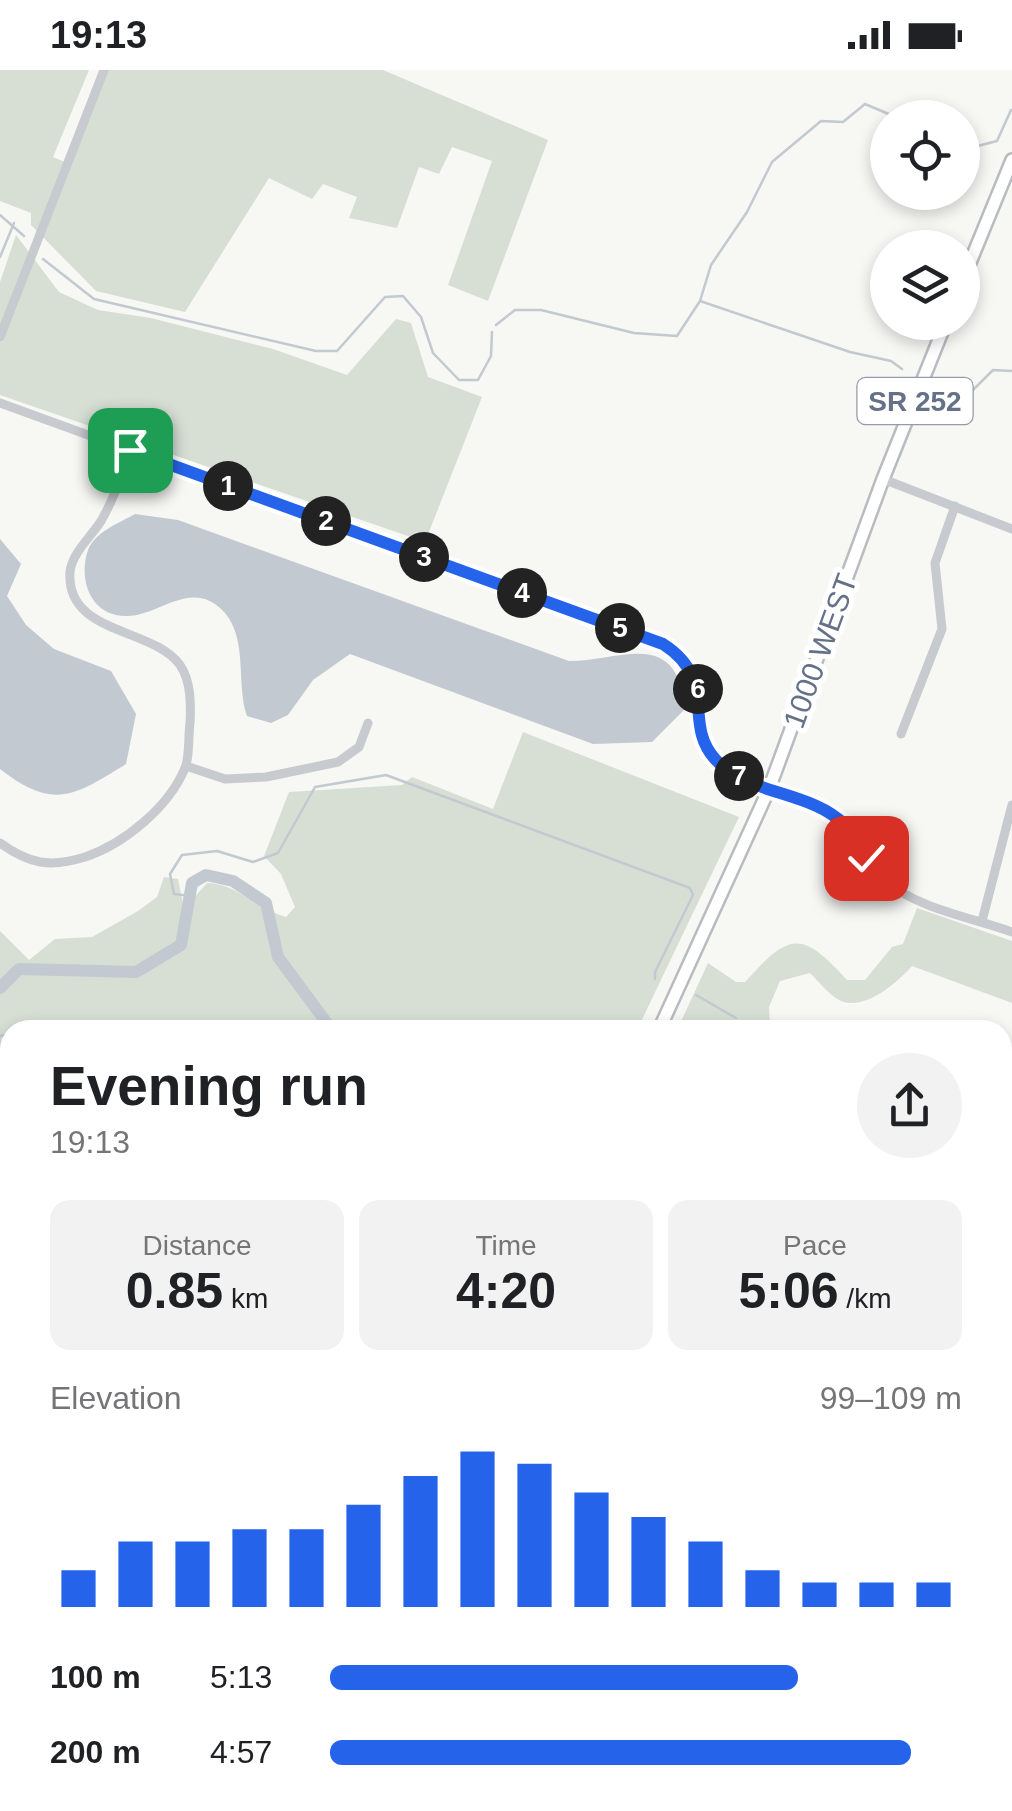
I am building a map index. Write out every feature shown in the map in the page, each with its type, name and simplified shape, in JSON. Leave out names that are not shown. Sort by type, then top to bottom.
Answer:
[{"type":"main road","points":[[980,238],[1012,160]]},
{"type":"main road","name":"1000 WEST","points":[[664,1020],[770,789],[883,479],[939,340]]},
{"type":"street","points":[[0,336],[104,70]]},
{"type":"street","points":[[0,403],[663,644],[679,654],[699,692],[702,735],[714,758],[736,775],[826,810],[847,826],[875,869],[896,887],[1012,932]]},
{"type":"street","points":[[0,843],[40,865],[90,855],[155,811],[186,766],[188,678],[178,662],[160,647],[86,613],[73,589],[70,572],[76,555],[101,520],[130,450]]},
{"type":"street","points":[[883,479],[1012,530]]},
{"type":"street","points":[[902,734],[942,629],[935,563],[955,506]]},
{"type":"street","points":[[186,766],[225,779],[266,778],[338,762],[359,747],[368,724]]},
{"type":"street","points":[[982,921],[1012,805]]},
{"type":"shaded area","points":[[0,70],[89,70],[53,157],[67,163],[104,70],[383,70],[548,140],[488,301],[448,285],[492,161],[452,147],[439,174],[419,167],[397,228],[349,218],[357,197],[323,184],[312,199],[269,178],[185,312],[96,291],[31,225],[31,213],[0,201]]},
{"type":"shaded area","points":[[16,235],[59,292],[98,310],[151,318],[273,349],[347,375],[396,319],[411,323],[428,377],[482,397],[425,542],[0,395],[0,282]]},
{"type":"shaded area","points":[[135,514],[178,520],[569,661],[626,654],[658,657],[671,666],[680,683],[685,709],[652,742],[593,744],[350,654],[313,680],[288,715],[271,723],[247,716],[237,636],[225,613],[213,603],[188,598],[126,616],[103,610],[90,594],[85,561],[91,544]]},
{"type":"shaded area","points":[[0,539],[21,564],[7,596],[26,625],[54,649],[111,671],[136,714],[126,764],[77,791],[49,794],[35,790],[0,769]]},
{"type":"shaded area","points":[[523,732],[739,817],[642,1020],[0,1020],[0,931],[29,960],[55,939],[92,937],[138,911],[157,897],[164,877],[178,879],[184,909],[207,883],[227,887],[286,917],[295,907],[281,874],[264,856],[289,792],[402,785],[412,777],[493,809]]},
{"type":"shaded area","points":[[917,908],[1012,941],[1012,1003],[912,966],[880,993],[860,1002],[841,1001],[810,973],[780,981],[769,1007],[770,1020],[682,1020],[708,963],[736,982],[745,982],[784,946],[806,945],[847,980],[865,980],[892,947],[903,944]]},
{"type":"waterway","points":[[496,325],[515,310],[541,310],[634,333],[677,336],[700,301],[711,265],[747,212],[772,162],[821,121],[843,122],[865,104],[870,106]]},
{"type":"waterway","points":[[980,145],[997,141],[1011,110]]},
{"type":"waterway","points":[[0,215],[24,236]]},
{"type":"waterway","points":[[0,257],[14,223]]},
{"type":"waterway","points":[[43,259],[94,299],[316,351],[337,351],[385,297],[403,296],[421,317],[433,353],[459,380],[478,380],[491,356],[492,332]]},
{"type":"waterway","points":[[700,301],[850,352],[891,361],[902,369]]},
{"type":"waterway","points":[[940,396],[964,399],[993,370],[1012,371]]},
{"type":"waterway","points":[[191,896],[174,894],[170,874],[182,855],[217,851],[253,862],[278,853],[315,787],[386,775],[690,888],[693,895],[655,979]]},
{"type":"waterway","points":[[0,988],[19,969],[136,972],[181,945],[192,883],[206,875],[233,881],[266,903],[278,957],[325,1020]]},
{"type":"waterway","points":[[696,995],[736,1018]]},
{"type":"route","points":[[130,450],[663,644],[679,654],[692,672],[699,692],[702,735],[714,758],[736,775],[826,810],[847,826],[866,858]]}]
